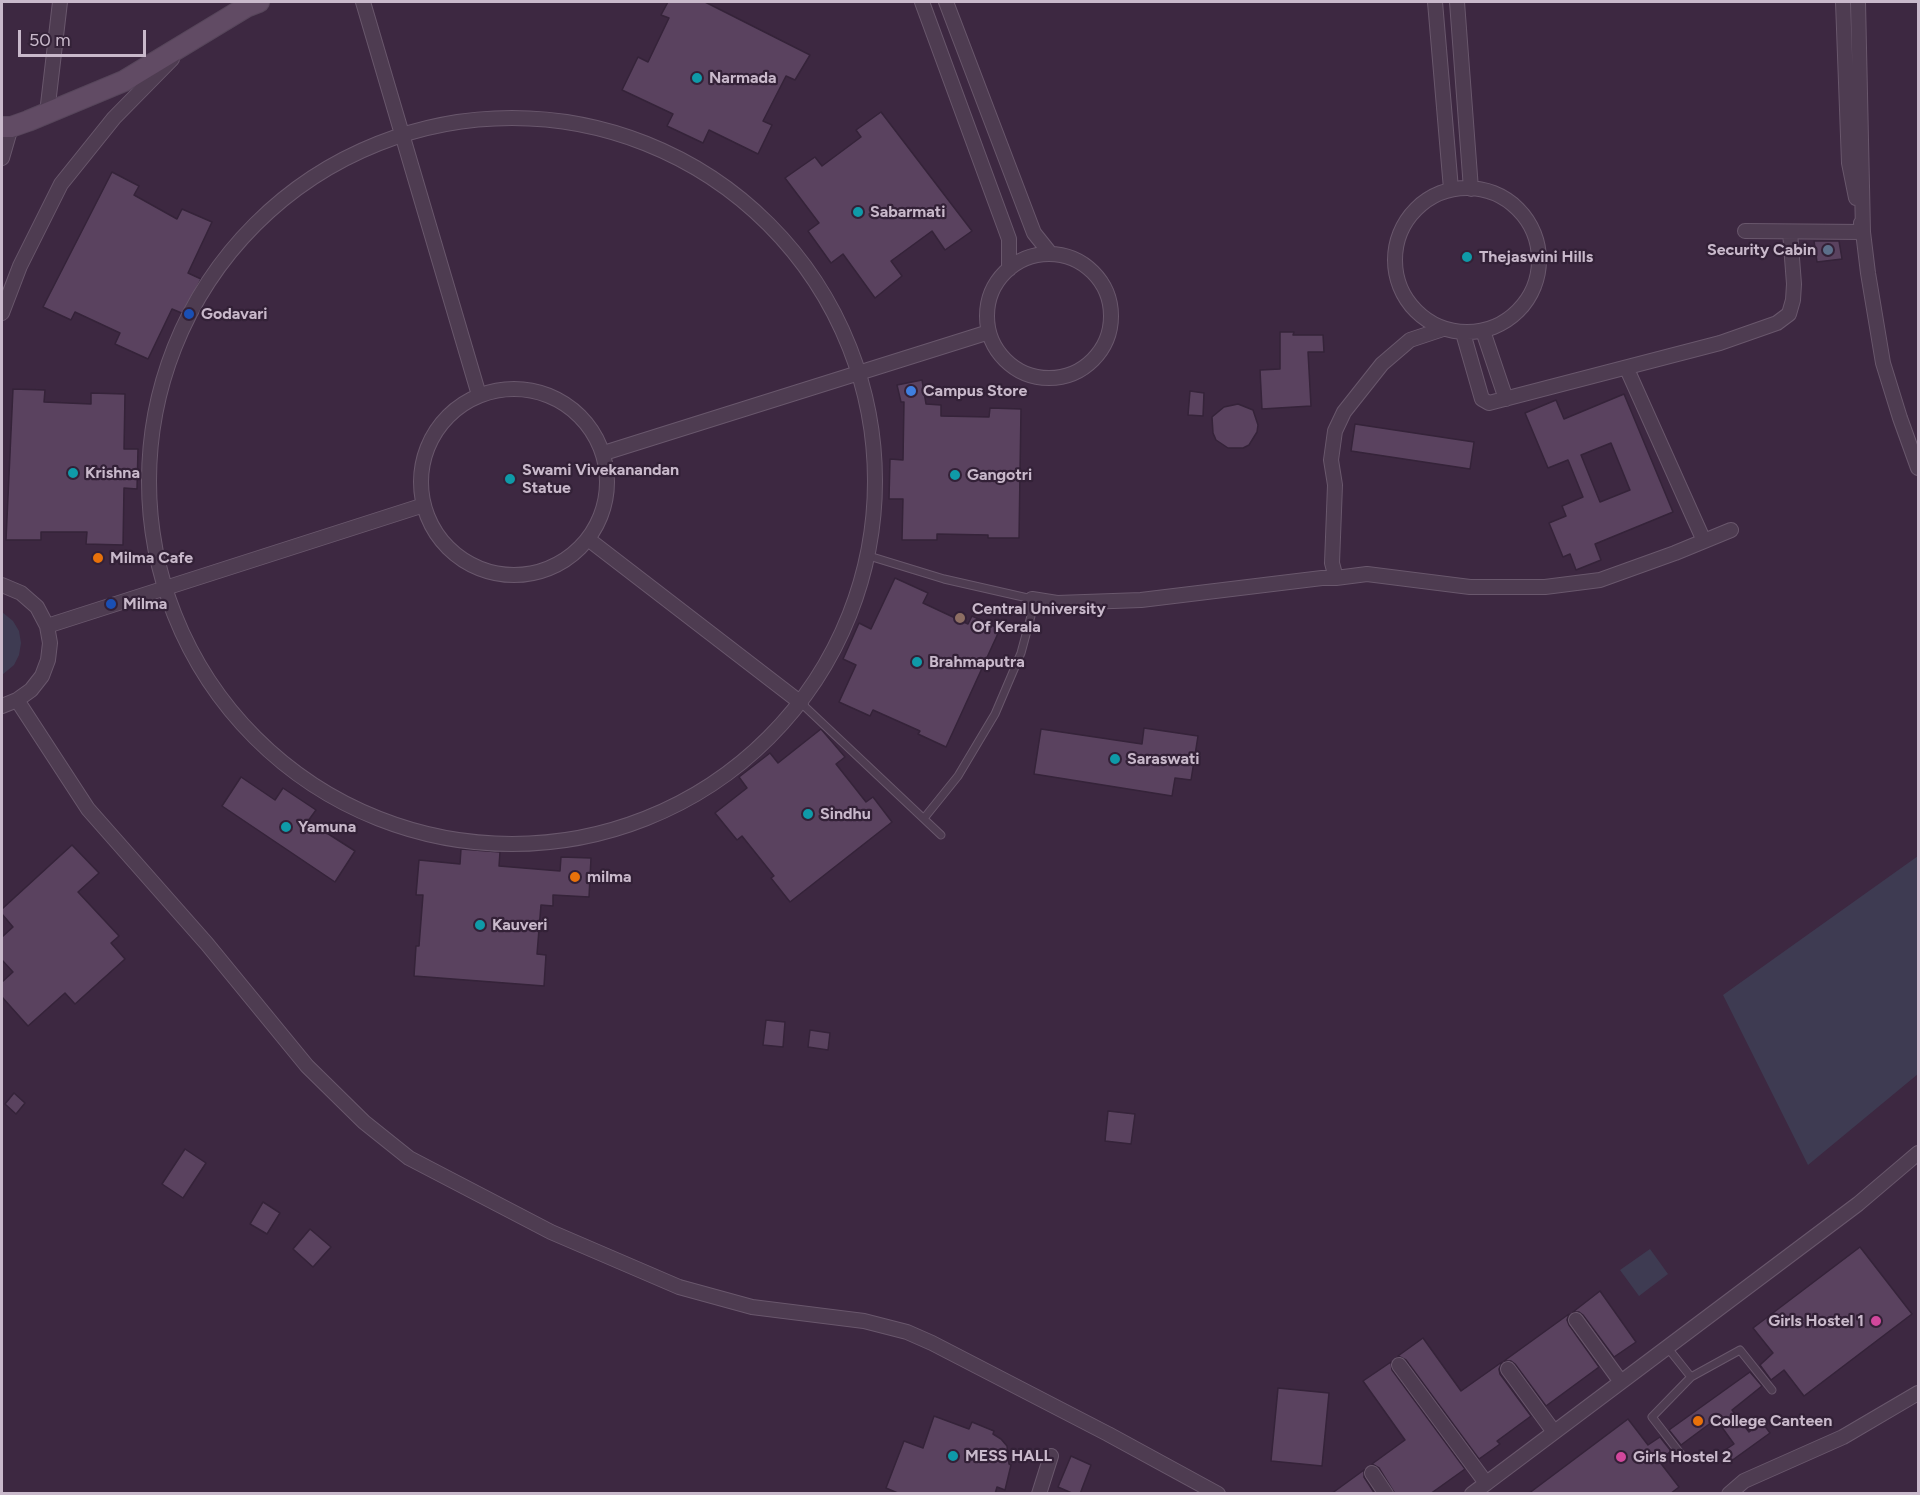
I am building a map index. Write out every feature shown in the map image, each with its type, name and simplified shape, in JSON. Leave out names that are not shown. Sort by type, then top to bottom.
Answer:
[{"type":"main road","points":[[6,127],[124,81],[246,7],[259,2]]},
{"type":"street","points":[[47,112],[60,2]]},
{"type":"street","points":[[363,2],[479,395]]},
{"type":"street","points":[[922,2],[1009,239],[1009,269]]},
{"type":"street","points":[[946,2],[1034,233],[1050,253]]},
{"type":"street","points":[[1435,2],[1451,189]]},
{"type":"street","points":[[1457,2],[1471,189]]},
{"type":"street","points":[[1843,2],[1848,163],[1863,232],[1874,317],[1883,363],[1918,468]]},
{"type":"street","points":[[1858,2],[1863,232]]},
{"type":"street","points":[[2,313],[20,266],[61,184],[114,118],[187,44]]},
{"type":"street","points":[[502,119],[535,120],[602,130],[634,140],[675,158],[724,187],[750,207],[797,256],[817,282],[834,311],[860,373],[875,446],[877,482],[875,519],[869,556],[857,598],[836,648],[801,703],[782,725],[739,765],[716,782],[664,811],[609,831],[537,843],[463,840],[410,828],[357,809],[325,792],[294,771],[243,725],[205,675],[184,638],[165,589],[157,562],[151,525],[149,449],[162,384],[177,339],[189,314],[219,266],[237,243],[278,204],[333,166],[375,145],[402,136],[435,127],[468,122],[502,119]]},
{"type":"street","points":[[2,158],[6,127]]},
{"type":"street","points":[[1451,189],[1479,189],[1502,196],[1520,210],[1533,230],[1539,252],[1539,274],[1531,296],[1518,312],[1502,324],[1483,331],[1463,333],[1443,329],[1425,320],[1410,306],[1400,289],[1395,270],[1395,249],[1402,228],[1415,209],[1434,195],[1451,189]]},
{"type":"street","points":[[1745,231],[1863,232]]},
{"type":"street","points":[[1463,333],[1482,399],[1489,403],[1627,369],[1753,332],[1777,323],[1789,314],[1794,284],[1790,232]]},
{"type":"street","points":[[1050,253],[1081,263],[1094,273],[1104,287],[1110,303],[1112,320],[1108,337],[1100,353],[1088,365],[1072,374],[1055,378],[1038,377],[1021,372],[1007,362],[996,348],[989,332],[987,318],[992,291],[1009,269],[1021,261],[1050,253]]},
{"type":"street","points":[[1336,578],[1332,563],[1335,485],[1331,460],[1335,431],[1344,412],[1382,364],[1410,340],[1443,329]]},
{"type":"street","points":[[1483,331],[1506,399]]},
{"type":"street","points":[[604,453],[989,332]]},
{"type":"street","points":[[1627,369],[1704,541]]},
{"type":"street","points":[[504,389],[530,389],[554,397],[576,411],[593,430],[604,453],[608,476],[607,498],[600,520],[588,539],[570,557],[547,569],[521,575],[496,573],[471,564],[450,549],[434,529],[424,506],[420,479],[425,452],[437,428],[449,415],[479,395],[504,389]]},
{"type":"street","points":[[47,626],[424,506]]},
{"type":"street","points":[[1032,599],[1057,603],[1141,600],[1367,574],[1470,587],[1545,587],[1600,580],[1731,530]]},
{"type":"street","points":[[588,539],[801,703]]},
{"type":"street","points":[[2,585],[21,593],[37,607],[47,626],[50,643],[48,660],[42,676],[31,690],[17,700],[2,706]]},
{"type":"street","points":[[17,700],[88,809],[207,945],[307,1066],[364,1122],[409,1158],[550,1232],[679,1287],[752,1307],[864,1321],[907,1332],[1108,1434],[1218,1494]]},
{"type":"street","points":[[1472,1494],[1858,1204],[1918,1153]]},
{"type":"street","points":[[1576,1320],[1621,1382]]},
{"type":"street","points":[[1399,1365],[1486,1483]]},
{"type":"street","points":[[1508,1369],[1554,1432]]},
{"type":"street","points":[[1729,1494],[1744,1481],[1843,1437],[1918,1393]]},
{"type":"street","points":[[1039,1494],[1051,1456]]},
{"type":"street","points":[[1372,1473],[1386,1494]]},
{"type":"lane","points":[[869,556],[944,579],[1032,599],[1031,616],[1021,653],[995,714],[958,776],[925,817]]},
{"type":"lane","points":[[801,703],[925,817],[941,835]]},
{"type":"lane","points":[[1667,1347],[1691,1377]]},
{"type":"lane","points":[[1683,1457],[1652,1417],[1691,1377],[1740,1350],[1772,1390]]},
{"type":"shaded area","points":[[2,612],[13,621],[19,631],[21,643],[14,665],[2,675]]},
{"type":"shaded area","points":[[1918,856],[1918,1074],[1808,1165],[1723,995]]},
{"type":"shaded area","points":[[1650,1249],[1668,1274],[1639,1296],[1620,1270]]},
{"type":"building","name":"Narmada","points":[[668,2],[705,2],[810,55],[795,80],[786,76],[763,121],[772,125],[758,154],[709,130],[703,143],[667,126],[673,114],[622,90],[638,57],[648,62],[669,18],[661,15]]},
{"type":"building","name":"Sabarmati","points":[[881,112],[972,231],[945,250],[932,231],[891,261],[902,276],[875,298],[843,254],[831,263],[808,231],[819,223],[785,178],[815,157],[822,166],[861,137],[856,130]]},
{"type":"building","points":[[112,172],[139,186],[134,195],[177,219],[182,209],[212,222],[188,273],[201,279],[184,314],[172,309],[148,359],[115,344],[120,333],[75,312],[71,320],[43,307]]},
{"type":"building","name":"Security Cabin","points":[[1814,241],[1839,241],[1842,259],[1817,262]]},
{"type":"building","points":[[1280,332],[1294,332],[1293,335],[1323,335],[1324,352],[1308,352],[1311,406],[1262,409],[1260,370],[1280,369]]},
{"type":"building","name":"Gangotri","points":[[922,380],[926,404],[941,405],[941,416],[989,417],[990,408],[1021,409],[1019,538],[937,534],[937,540],[902,540],[903,499],[889,499],[890,459],[903,460],[904,402],[901,402],[897,385]]},
{"type":"building","name":"Krishna","points":[[13,389],[45,390],[44,402],[91,404],[91,393],[125,394],[124,449],[138,449],[137,489],[124,488],[123,545],[86,544],[87,532],[41,532],[41,540],[6,540]]},
{"type":"building","points":[[1190,391],[1204,393],[1203,416],[1188,415]]},
{"type":"building","points":[[1624,394],[1673,512],[1595,544],[1601,560],[1576,570],[1570,554],[1563,557],[1549,523],[1566,516],[1562,506],[1583,497],[1568,460],[1548,468],[1525,413],[1556,400],[1564,419]],"holes":[[[1611,443],[1630,490],[1600,502],[1581,455]]]},
{"type":"building","points":[[1238,404],[1253,410],[1258,425],[1257,432],[1249,445],[1243,448],[1228,448],[1216,440],[1212,417],[1224,407]]},
{"type":"building","points":[[1355,424],[1474,442],[1470,469],[1351,451]]},
{"type":"building","name":"Brahmaputra","points":[[895,578],[928,593],[923,603],[968,624],[972,616],[1000,629],[946,747],[918,734],[920,731],[873,710],[870,716],[839,702],[856,665],[843,659],[859,623],[871,629]]},
{"type":"building","name":"Saraswati","points":[[1144,728],[1198,736],[1191,780],[1175,778],[1172,796],[1034,774],[1041,729],[1142,744]]},
{"type":"building","name":"Sindhu","points":[[821,729],[845,757],[836,764],[866,802],[873,797],[892,822],[790,902],[771,878],[774,876],[742,836],[737,840],[715,813],[747,788],[739,777],[770,753],[778,763]]},
{"type":"building","name":"Yamuna","points":[[241,777],[275,800],[283,788],[316,810],[308,821],[355,851],[335,882],[222,806]]},
{"type":"building","points":[[72,845],[99,873],[78,892],[119,936],[111,943],[125,959],[75,1004],[65,993],[28,1026],[2,997],[2,982],[13,972],[2,960],[2,937],[13,927],[2,914],[2,909]]},
{"type":"building","name":"Kauveri","points":[[461,849],[500,852],[499,866],[560,871],[561,857],[591,858],[589,897],[553,895],[553,906],[541,905],[537,954],[546,955],[544,986],[414,976],[423,895],[416,895],[419,860],[460,864]]},
{"type":"building","points":[[766,1020],[785,1022],[783,1047],[763,1045]]},
{"type":"building","points":[[810,1030],[830,1033],[828,1050],[808,1047]]},
{"type":"building","points":[[14,1093],[25,1103],[16,1114],[5,1104]]},
{"type":"building","points":[[1108,1111],[1135,1114],[1131,1144],[1105,1141]]},
{"type":"building","points":[[185,1149],[206,1163],[183,1198],[162,1184]]},
{"type":"building","points":[[263,1202],[280,1213],[267,1234],[250,1224]]},
{"type":"building","points":[[310,1229],[331,1247],[313,1267],[293,1249]]},
{"type":"building","name":"Girls Hostel 1","points":[[1860,1247],[1912,1314],[1804,1396],[1784,1370],[1771,1380],[1760,1365],[1773,1353],[1753,1328]]},
{"type":"building","points":[[1600,1291],[1636,1342],[1614,1357],[1583,1315],[1573,1312]]},
{"type":"building","points":[[1569,1314],[1567,1320],[1569,1325],[1599,1367],[1546,1406],[1515,1364],[1511,1361],[1504,1361]]},
{"type":"building","points":[[1423,1338],[1461,1391],[1502,1362],[1499,1369],[1500,1374],[1531,1416],[1497,1441],[1500,1444],[1479,1459],[1406,1360],[1398,1356]]},
{"type":"building","points":[[1391,1362],[1392,1370],[1465,1469],[1430,1494],[1395,1494],[1379,1468],[1372,1464],[1405,1440],[1363,1381]]},
{"type":"building","name":"College Canteen","points":[[1750,1372],[1762,1386],[1732,1410],[1749,1432],[1762,1422],[1770,1433],[1727,1464],[1719,1454],[1734,1444],[1716,1419],[1681,1445],[1669,1430]]},
{"type":"building","points":[[1278,1388],[1329,1393],[1322,1466],[1271,1461]]},
{"type":"building","name":"MESS HALL","points":[[934,1416],[969,1429],[972,1422],[994,1431],[993,1434],[1007,1446],[1011,1465],[1005,1490],[997,1487],[995,1494],[900,1494],[886,1488],[904,1441],[923,1448]]},
{"type":"building","name":"Girls Hostel 2","points":[[1628,1419],[1648,1445],[1660,1437],[1671,1451],[1659,1461],[1679,1487],[1670,1494],[1528,1494]]},
{"type":"building","points":[[1071,1456],[1091,1465],[1080,1494],[1074,1494],[1058,1487]]},
{"type":"building","points":[[1364,1470],[1364,1477],[1375,1494],[1331,1494]]},
{"type":"place","name":"Narmada","points":[[697,78]]},
{"type":"place","name":"Sabarmati","points":[[858,212]]},
{"type":"place","name":"Security Cabin","points":[[1828,250]]},
{"type":"place","name":"Thejaswini Hills","points":[[1467,257]]},
{"type":"place","name":"Godavari","points":[[189,314]]},
{"type":"place","name":"Campus Store","points":[[911,391]]},
{"type":"place","name":"Krishna","points":[[73,473]]},
{"type":"place","name":"Gangotri","points":[[955,475]]},
{"type":"place","name":"Swami Vivekanandan Statue","points":[[510,479]]},
{"type":"place","name":"Milma Cafe","points":[[98,558]]},
{"type":"place","name":"Milma","points":[[111,604]]},
{"type":"place","name":"Central University Of Kerala","points":[[960,618]]},
{"type":"place","name":"Brahmaputra","points":[[917,662]]},
{"type":"place","name":"Saraswati","points":[[1115,759]]},
{"type":"place","name":"Sindhu","points":[[808,814]]},
{"type":"place","name":"Yamuna","points":[[286,827]]},
{"type":"place","name":"milma","points":[[575,877]]},
{"type":"place","name":"Kauveri","points":[[480,925]]},
{"type":"place","name":"Girls Hostel 1","points":[[1876,1321]]},
{"type":"place","name":"College Canteen","points":[[1698,1421]]},
{"type":"place","name":"MESS HALL","points":[[953,1456]]},
{"type":"place","name":"Girls Hostel 2","points":[[1621,1457]]}]
